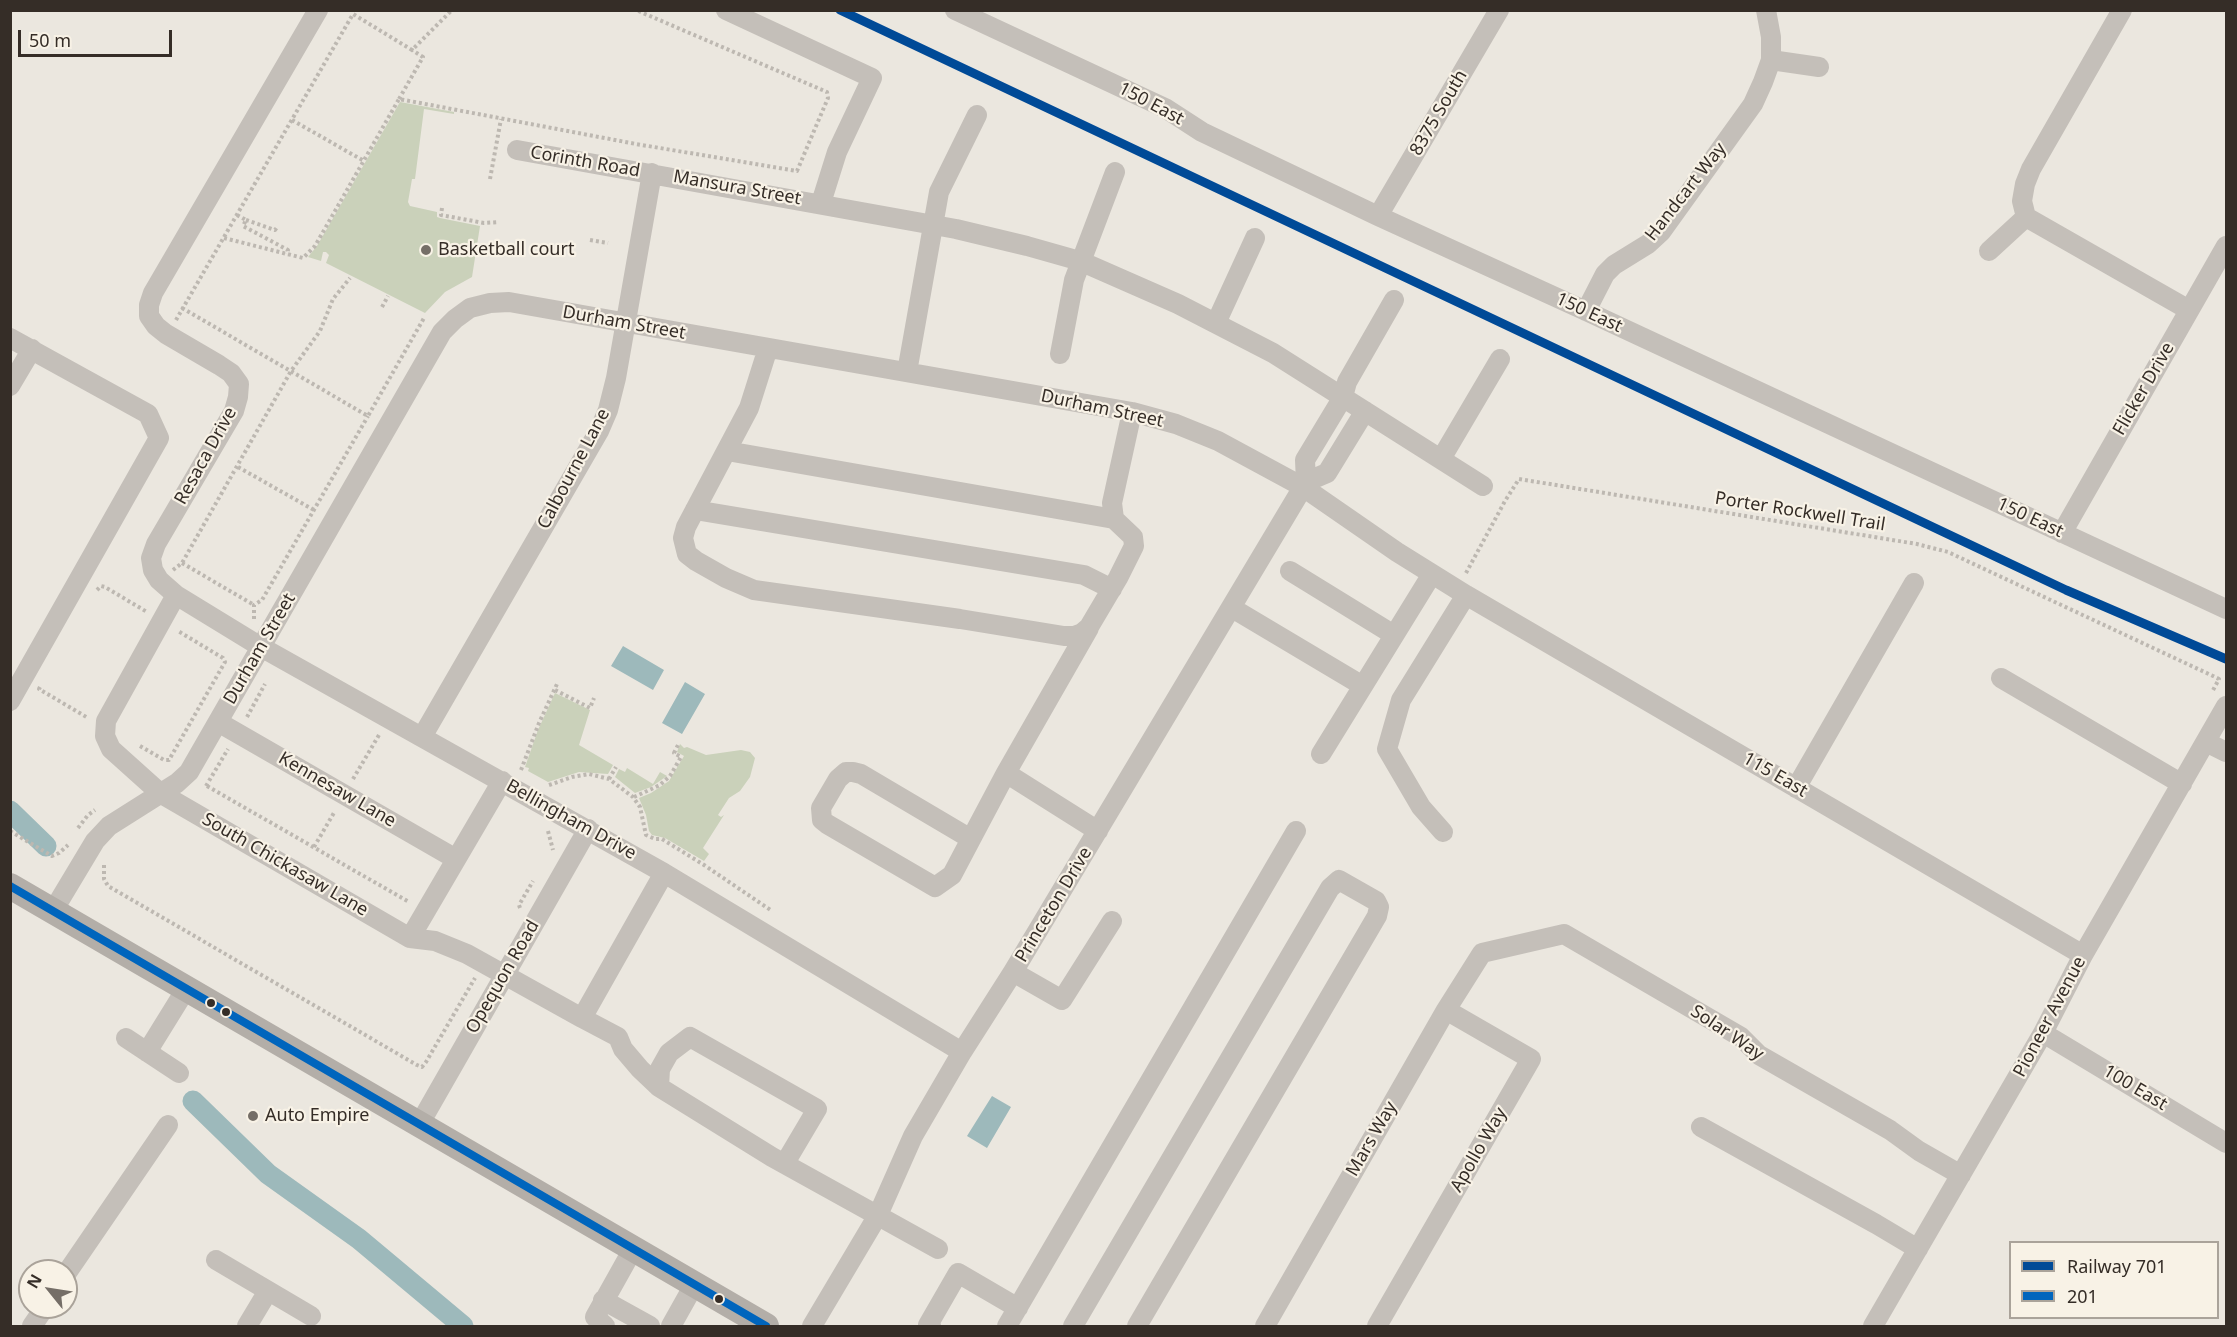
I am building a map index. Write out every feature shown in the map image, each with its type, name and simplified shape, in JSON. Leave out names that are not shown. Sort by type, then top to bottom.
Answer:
[{"type":"main road","points":[[10,886],[633,1249],[756,1324]]},
{"type":"street","name":"Resaca Drive","points":[[176,595],[159,580],[153,570],[151,558],[156,544],[234,411],[239,384],[231,373],[156,326],[149,316],[149,304],[153,293],[318,10]]},
{"type":"street","points":[[726,10],[872,78],[837,152],[821,203]]},
{"type":"street","name":"8375 South","points":[[1378,216],[1499,10]]},
{"type":"street","name":"Handcart Way","points":[[1586,311],[1605,274],[1614,265],[1648,244],[1661,232],[1752,104],[1771,60],[1771,37],[1766,10]]},
{"type":"street","points":[[2122,10],[2031,169],[2022,201],[2026,217],[2189,310]]},
{"type":"street","name":"150 East","points":[[962,12],[1165,108],[1202,132],[1378,216],[2226,609]]},
{"type":"street","points":[[1771,60],[1818,67]]},
{"type":"street","points":[[907,372],[939,192],[977,115]]},
{"type":"street","name":"Corinth Road","points":[[517,150],[652,173]]},
{"type":"street","points":[[1060,354],[1074,280],[1115,172]]},
{"type":"street","name":"Mansura Street","points":[[652,173],[932,224],[1017,243],[1080,261],[1157,294],[1273,353],[1483,486]]},
{"type":"street","name":"Calbourne Lane","points":[[422,737],[599,431],[608,410],[616,378],[652,173]]},
{"type":"street","points":[[1989,251],[2026,217]]},
{"type":"street","points":[[1216,323],[1255,238]]},
{"type":"street","name":"Flicker Drive","points":[[2062,533],[2226,246]]},
{"type":"street","points":[[1365,411],[1327,473],[1305,485],[1305,460],[1343,397],[1347,382],[1394,300]]},
{"type":"street","name":"Durham Street","points":[[53,911],[95,841],[109,826],[177,783],[189,772],[442,332],[470,309],[490,303],[508,302],[907,372],[1132,412],[1176,424],[1218,441],[1305,485],[1461,592]]},
{"type":"street","points":[[10,338],[148,414],[159,438],[10,701]]},
{"type":"street","points":[[768,348],[749,408],[695,510],[683,538],[687,554],[726,578],[754,590],[1064,636],[1074,636],[1089,627]]},
{"type":"street","points":[[10,386],[32,350]]},
{"type":"street","points":[[1441,459],[1500,359]]},
{"type":"street","points":[[1114,519],[1112,503],[1132,412]]},
{"type":"street","points":[[727,451],[1114,519],[1133,537],[1134,546],[1112,589],[1006,773],[952,875],[935,887],[827,824],[822,820],[821,808],[838,780],[846,772],[853,772],[861,774],[971,839]]},
{"type":"street","name":"Princeton Drive","points":[[812,1326],[878,1215],[913,1136],[962,1052],[1013,972],[1305,485]]},
{"type":"street","points":[[695,510],[1084,575],[1112,589]]},
{"type":"street","points":[[1290,571],[1394,635]]},
{"type":"street","points":[[1321,754],[1432,574]]},
{"type":"street","points":[[1796,788],[1914,583]]},
{"type":"street","points":[[1443,832],[1421,807],[1388,749],[1401,700],[1461,592]]},
{"type":"street","name":"115 East","points":[[1461,592],[2083,955]]},
{"type":"street","name":"Bellingham Drive","points":[[176,595],[261,647],[664,873],[962,1052]]},
{"type":"street","points":[[160,793],[111,749],[105,736],[106,721],[176,595]]},
{"type":"street","points":[[1232,608],[1363,686]]},
{"type":"street","points":[[2001,678],[2182,784]]},
{"type":"street","name":"Pioneer Avenue","points":[[1873,1326],[2043,1033],[2083,955],[2226,706]]},
{"type":"street","name":"Kennesaw Lane","points":[[218,722],[456,858]]},
{"type":"street","points":[[2206,742],[2226,752]]},
{"type":"street","points":[[1006,773],[1098,831]]},
{"type":"street","points":[[502,781],[410,938],[435,941],[467,954],[618,1037],[629,1056],[659,1087],[785,1163],[938,1249]]},
{"type":"street","name":"South Chickasaw Lane","points":[[160,793],[410,938]]},
{"type":"street","name":"Opequon Road","points":[[419,1125],[588,829]]},
{"type":"street","points":[[1007,1326],[1296,831]]},
{"type":"street","points":[[582,1018],[664,873]]},
{"type":"street","points":[[1073,1326],[1330,888],[1340,880],[1376,901],[1379,907],[1377,916],[1137,1326]]},
{"type":"street","points":[[1013,972],[1062,1000],[1112,921]]},
{"type":"street","name":"Solar Way","points":[[1482,953],[1564,934],[1741,1037],[1760,1055],[1903,1138],[1918,1151],[1961,1175]]},
{"type":"street","name":"Mars Way","points":[[1265,1326],[1446,1010],[1482,953]]},
{"type":"street","points":[[147,1052],[186,988]]},
{"type":"street","name":"Apollo Way","points":[[1377,1326],[1531,1059],[1446,1010]]},
{"type":"street","name":"100 East","points":[[2043,1033],[2226,1143]]},
{"type":"street","points":[[126,1038],[179,1073]]},
{"type":"street","points":[[659,1087],[660,1069],[669,1053],[690,1038],[817,1109],[785,1163]]},
{"type":"street","points":[[76,1259],[168,1125]]},
{"type":"street","points":[[1701,1127],[1917,1249]]},
{"type":"street","points":[[605,1326],[595,1317],[633,1249]]},
{"type":"street","points":[[216,1260],[311,1316]]},
{"type":"street","points":[[931,1326],[928,1325],[958,1273],[1018,1308]]},
{"type":"street","points":[[671,1326],[694,1285]]},
{"type":"street","points":[[247,1326],[268,1291]]},
{"type":"street","points":[[603,1300],[650,1326]]},
{"type":"path","points":[[412,50],[452,10]]},
{"type":"path","points":[[399,99],[636,144],[797,171],[828,98],[827,92],[636,10]]},
{"type":"path","points":[[174,323],[353,14],[423,57],[315,246],[303,258],[224,238]]},
{"type":"path","points":[[292,120],[364,161]]},
{"type":"path","points":[[442,208],[441,215],[484,223],[499,222]]},
{"type":"path","points":[[237,215],[275,230],[278,226]]},
{"type":"path","points":[[246,220],[243,226],[288,250],[287,254]]},
{"type":"path","points":[[590,240],[608,243]]},
{"type":"path","points":[[168,574],[182,563],[291,371],[320,331],[333,298],[350,278]]},
{"type":"path","points":[[382,307],[388,296]]},
{"type":"path","points":[[182,308],[368,416]]},
{"type":"path","points":[[254,605],[262,600],[424,318]]},
{"type":"path","points":[[238,467],[314,510]]},
{"type":"path","name":"Porter Rockwell Trail","points":[[1461,592],[1519,479],[1931,547],[1965,559],[2213,676]]},
{"type":"path","points":[[182,563],[254,605]]},
{"type":"path","points":[[92,599],[98,589],[105,587],[151,614]]},
{"type":"path","points":[[254,605],[254,620]]},
{"type":"path","points":[[171,627],[224,658]]},
{"type":"path","points":[[224,658],[229,655]]},
{"type":"path","points":[[136,744],[164,760],[169,760],[225,662],[224,658]]},
{"type":"path","points":[[245,721],[269,676]]},
{"type":"path","points":[[45,679],[39,689],[91,720]]},
{"type":"path","points":[[521,770],[557,684]]},
{"type":"path","points":[[555,690],[590,708],[594,698]]},
{"type":"path","points":[[370,730],[389,741]]},
{"type":"path","points":[[351,783],[379,735]]},
{"type":"path","points":[[633,797],[660,785],[670,776],[681,757],[674,753],[679,743]]},
{"type":"path","points":[[609,779],[616,767]]},
{"type":"path","points":[[549,785],[589,774],[609,779],[633,797],[640,807],[646,835],[662,839],[772,911]]},
{"type":"path","points":[[207,786],[415,906]]},
{"type":"path","points":[[10,831],[52,856],[69,845],[79,826],[88,815],[97,809]]},
{"type":"path","points":[[314,847],[336,809]]},
{"type":"path","points":[[540,825],[548,829],[553,854]]},
{"type":"path","points":[[108,857],[103,866],[104,879],[108,886],[422,1067],[475,978],[480,978]]},
{"type":"path","points":[[522,915],[519,905],[535,877]]},
{"type":"green space","points":[[400,102],[454,112],[454,114],[424,109],[415,179],[412,179],[408,202],[410,206],[437,212],[437,217],[440,218],[480,226],[472,277],[445,292],[425,313],[326,263],[329,255],[326,252],[323,252],[321,261],[308,257],[317,246]]},
{"type":"green space","points":[[555,693],[590,710],[579,745],[613,765],[608,774],[579,772],[548,782],[525,767],[538,730]]},
{"type":"green space","points":[[680,744],[684,748],[687,747],[706,755],[741,750],[750,752],[755,758],[750,777],[740,791],[729,798],[718,815],[721,817],[724,815],[703,848],[709,854],[704,861],[665,838],[652,835],[639,798],[669,781],[684,756],[677,752]]},
{"type":"green space","points":[[627,768],[653,784],[660,772],[667,776],[651,787],[635,793],[615,777],[619,769],[625,772]]},
{"type":"water","points":[[623,646],[664,670],[653,690],[611,666]]},
{"type":"water","points":[[685,682],[705,694],[682,734],[662,723]]},
{"type":"water","points":[[992,1096],[1011,1107],[987,1148],[967,1136]]},
{"type":"waterway","points":[[10,811],[46,846]]},
{"type":"waterway","points":[[193,1101],[268,1174],[359,1239],[463,1326]]},
{"type":"rail line","name":"701","points":[[840,10],[2066,590],[2226,659]]},
{"type":"transit line","name":"201","points":[[10,886],[766,1326]]},
{"type":"place","name":"Basketball court","points":[[426,250]]},
{"type":"place","name":"Auto Empire","points":[[253,1116]]}]
